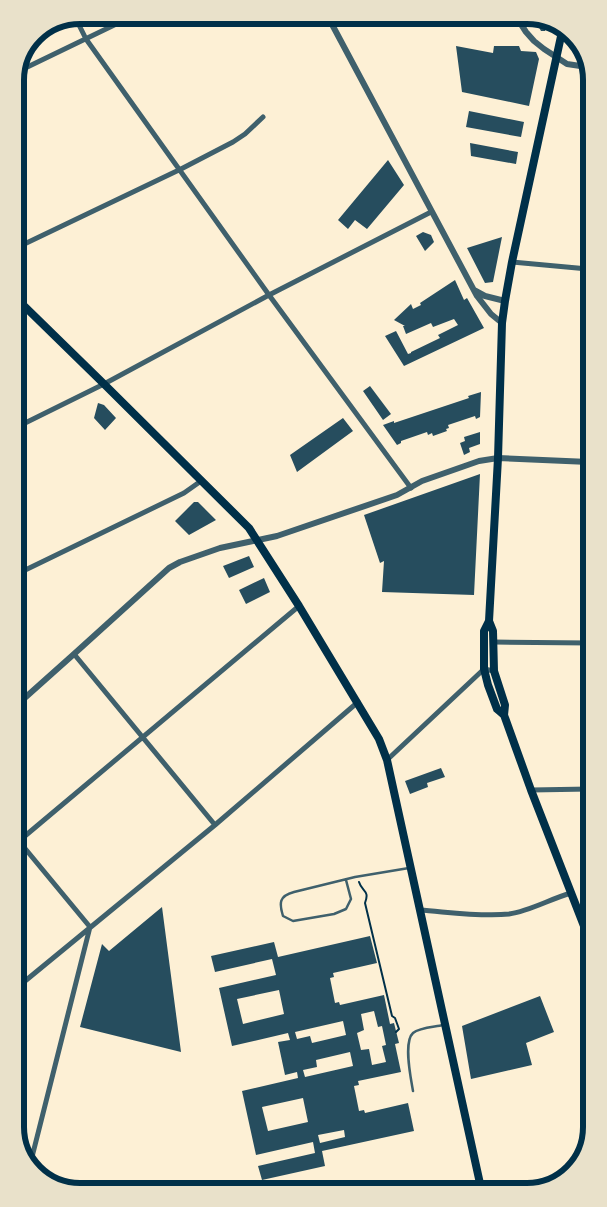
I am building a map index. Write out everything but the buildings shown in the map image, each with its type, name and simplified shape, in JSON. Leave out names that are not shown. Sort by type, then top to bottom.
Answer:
[{"type":"main road","points":[[504,715],[497,709],[484,669],[484,631],[489,621],[498,458],[502,323],[512,262],[561,35]]},
{"type":"main road","points":[[24,306],[249,528],[299,606],[379,739],[387,760],[480,1183]]},
{"type":"main road","points":[[489,621],[494,631],[494,671],[505,705],[504,715],[582,920]]},
{"type":"street","points":[[79,24],[86,39],[410,488]]},
{"type":"street","points":[[25,68],[117,24]]},
{"type":"street","points":[[332,24],[477,296],[491,314],[502,323]]},
{"type":"street","points":[[521,24],[534,41],[556,58],[567,64],[581,66]]},
{"type":"street","points":[[24,244],[180,170],[233,142],[245,134],[263,117]]},
{"type":"street","points":[[24,424],[104,384],[269,294],[431,212]]},
{"type":"street","points":[[512,262],[583,269]]},
{"type":"street","points":[[474,290],[485,296],[505,301]]},
{"type":"street","points":[[24,699],[169,568],[180,562],[220,548],[277,536],[397,495],[422,481],[479,462],[498,458],[583,462]]},
{"type":"street","points":[[24,571],[184,492],[201,481]]},
{"type":"street","points":[[24,837],[299,606]]},
{"type":"street","points":[[494,642],[583,642]]},
{"type":"street","points":[[74,654],[215,825]]},
{"type":"street","points":[[387,760],[484,669],[494,671]]},
{"type":"street","points":[[24,982],[215,825],[358,702]]},
{"type":"street","points":[[531,790],[583,789]]},
{"type":"street","points":[[24,847],[90,927]]},
{"type":"street","points":[[420,910],[509,914],[571,893]]},
{"type":"street","points":[[32,1156],[90,927]]},
{"type":"lane","points":[[346,880],[351,898],[346,908],[334,914],[293,921],[283,916],[280,906],[282,899],[287,894],[358,877],[411,868]]},
{"type":"lane","points":[[413,1092],[408,1049],[409,1040],[413,1034],[421,1030],[445,1024]]},
{"type":"path","points":[[358,877],[360,886],[366,892],[364,903],[392,1016],[395,1018],[399,1029],[396,1032]]}]
